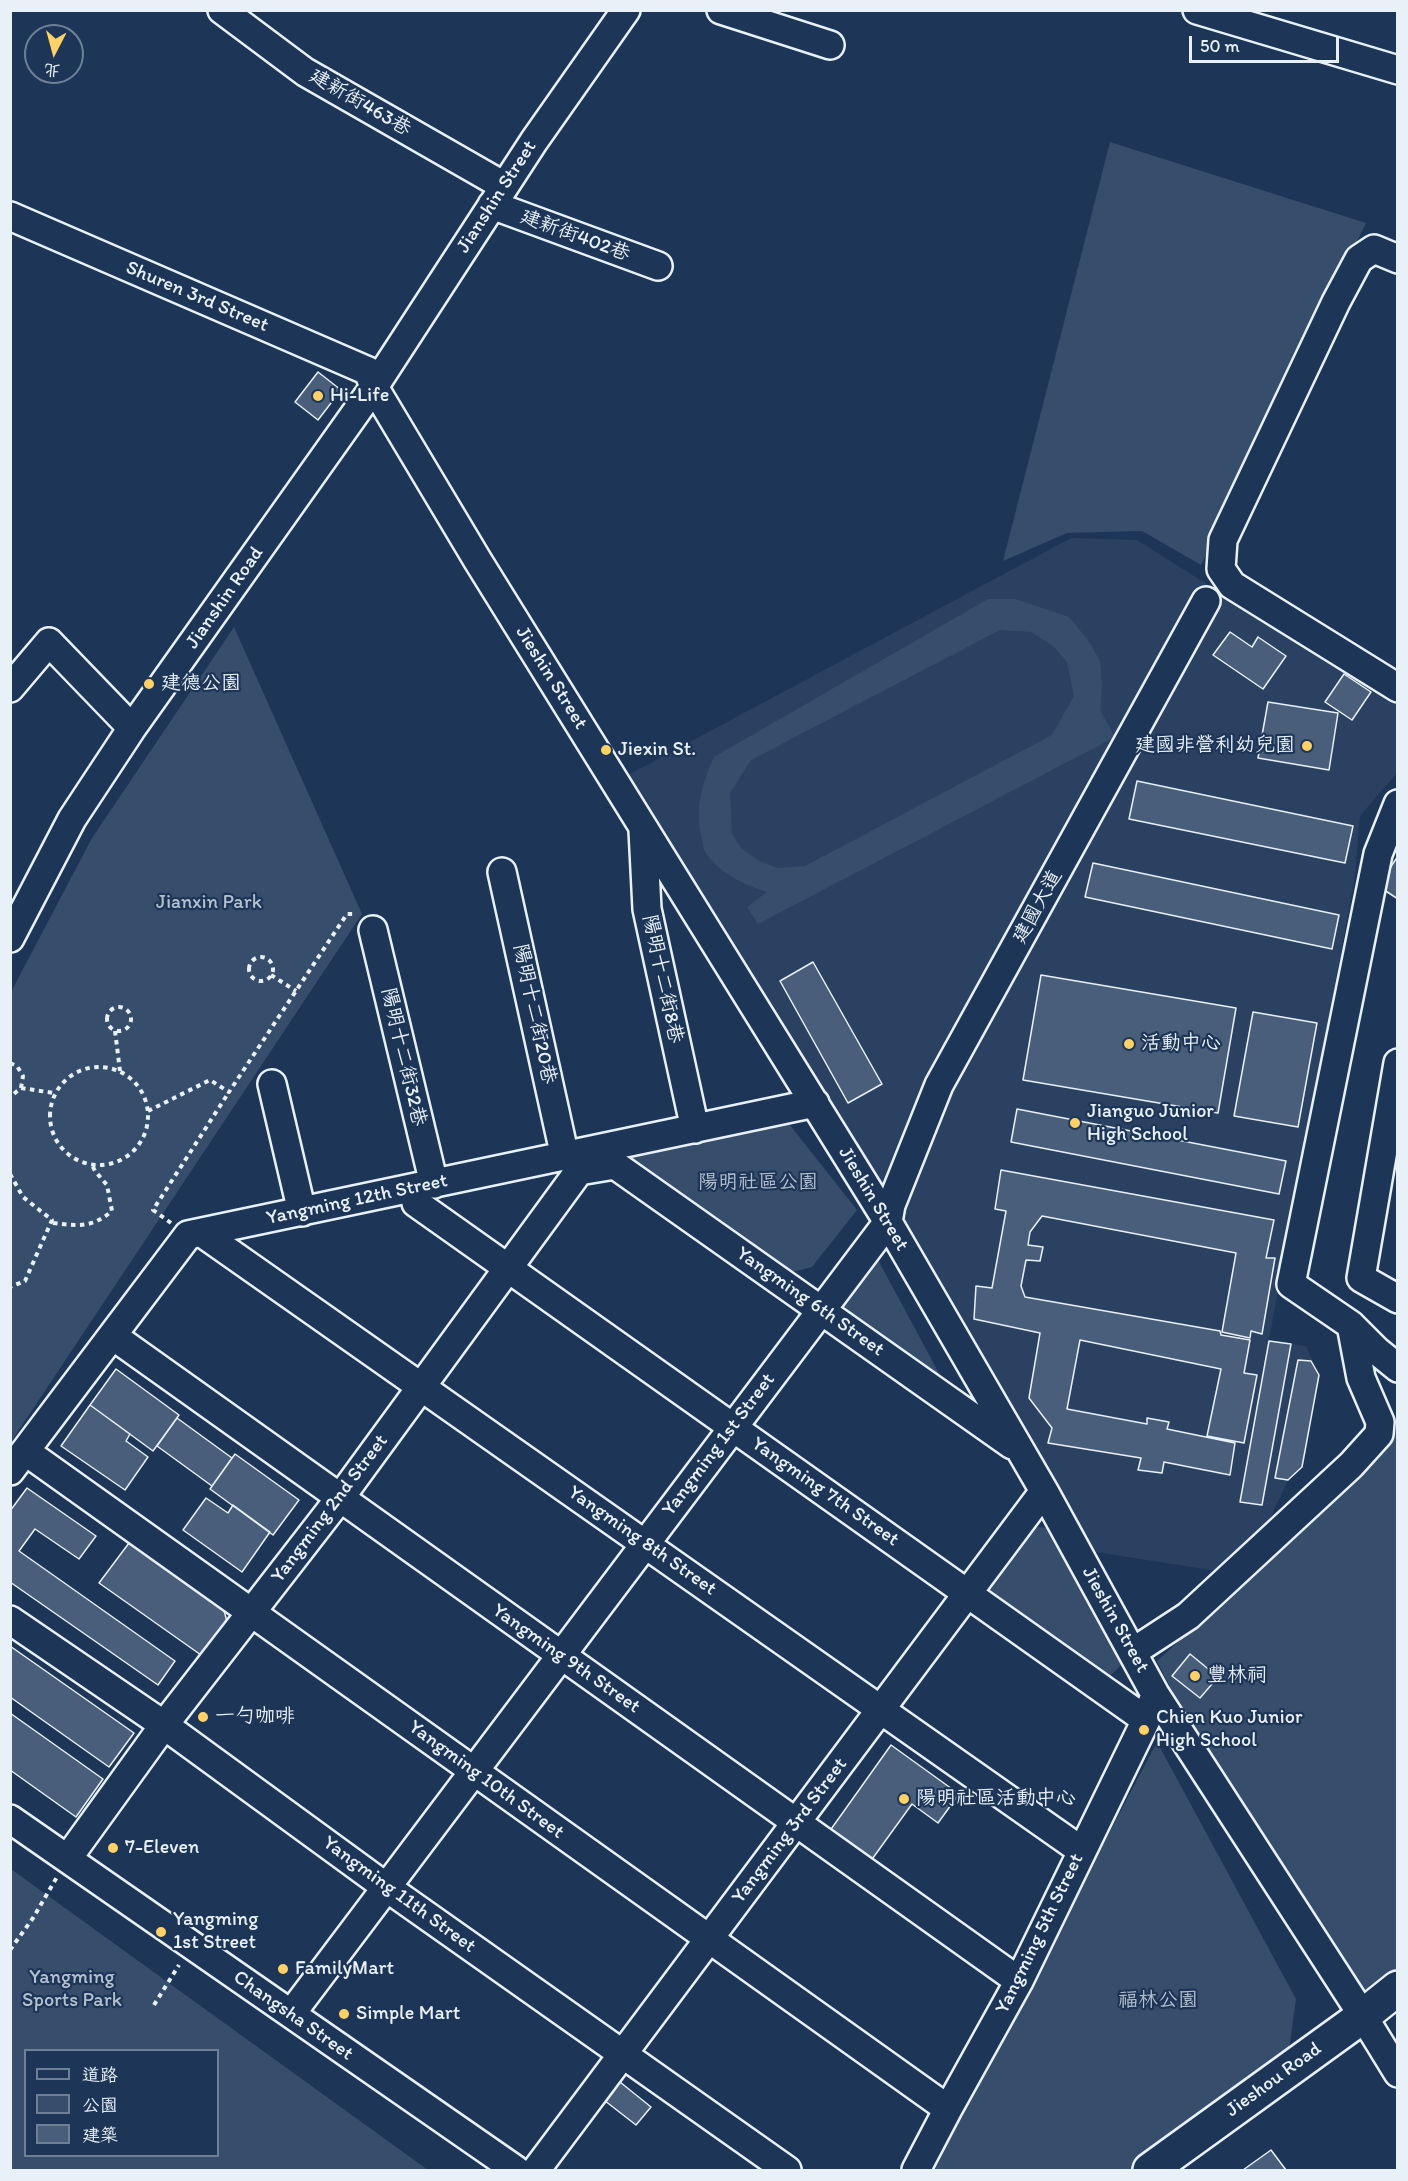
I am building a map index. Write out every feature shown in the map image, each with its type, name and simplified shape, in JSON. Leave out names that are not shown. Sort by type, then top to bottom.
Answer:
[{"type":"main road","name":"Jieshou Road","points":[[1150,2170],[1363,2016],[1398,1988]]},
{"type":"street","name":"建新街463巷","points":[[222,10],[305,72],[498,195]]},
{"type":"street","name":"Jianshin Street","points":[[374,387],[498,195],[626,10]]},
{"type":"street","points":[[721,10],[830,45]]},
{"type":"street","points":[[1197,10],[1398,70]]},
{"type":"street","name":"建新街402巷","points":[[498,195],[658,266]]},
{"type":"street","name":"Shuren 3rd Street","points":[[10,216],[368,371],[374,387]]},
{"type":"street","points":[[1397,257],[1374,249],[1359,259],[1336,302],[1223,540],[1221,569],[1232,585],[1398,688]]},
{"type":"street","name":"Jianshin Road","points":[[10,938],[72,819],[132,728],[374,387]]},
{"type":"street","name":"Jieshin Street","points":[[374,387],[478,561],[888,1222],[1044,1491],[1155,1694],[1398,2073]]},
{"type":"street","name":"建國大道","points":[[888,1222],[891,1205],[939,1085],[1206,600]]},
{"type":"street","points":[[10,688],[49,642],[132,728]]},
{"type":"street","points":[[1398,804],[1378,854],[1291,1284],[1351,1324],[1377,1351],[1398,1368]]},
{"type":"street","name":"陽明十二街8巷","points":[[643,828],[647,909],[695,1129]]},
{"type":"street","name":"陽明十二街20巷","points":[[502,872],[565,1157]]},
{"type":"street","name":"陽明十二街32巷","points":[[373,930],[425,1193]]},
{"type":"street","points":[[1398,1063],[1360,1278],[1398,1299]]},
{"type":"street","points":[[272,1084],[302,1212]]},
{"type":"street","name":"Yangming 12th Street","points":[[195,1234],[302,1212],[425,1193],[565,1157],[814,1103]]},
{"type":"street","name":"Yangming 6th Street","points":[[596,1168],[615,1165],[1020,1450]]},
{"type":"street","name":"Yangming 2nd Street","points":[[68,1858],[164,1725],[340,1498],[579,1171],[596,1168]]},
{"type":"street","name":"Yangming 7th Street","points":[[425,1193],[508,1268],[1146,1720]]},
{"type":"street","name":"Yangming 1st Street","points":[[291,2014],[888,1222]]},
{"type":"street","points":[[18,1461],[113,1336],[195,1234]]},
{"type":"street","name":"Yangming 8th Street","points":[[195,1234],[422,1386],[1082,1851]]},
{"type":"street","points":[[1132,1649],[1142,1646],[1188,1616],[1351,1465],[1379,1434],[1389,1430],[1361,1378],[1351,1324]]},
{"type":"street","name":"Yangming 9th Street","points":[[113,1336],[1019,1981]]},
{"type":"street","name":"Yangming 10th Street","points":[[18,1461],[251,1612],[948,2109]]},
{"type":"street","name":"Yangming 3rd Street","points":[[536,2170],[1044,1491]]},
{"type":"street","name":"Yangming 11th Street","points":[[10,1620],[164,1725],[386,1887],[787,2170]]},
{"type":"street","name":"Yangming 5th Street","points":[[916,2170],[1019,1981],[1146,1720],[1155,1694]]},
{"type":"street","name":"Changsha Street","points":[[10,1819],[516,2170]]},
{"type":"path","points":[[195,1234],[153,1210],[347,914]]},
{"type":"path","points":[[262,957],[270,960],[273,967],[271,975],[265,980],[254,978],[250,972],[252,961],[262,957]]},
{"type":"path","points":[[271,975],[296,991]]},
{"type":"path","points":[[115,1031],[127,1028],[131,1022],[130,1014],[121,1007],[110,1010],[107,1022],[115,1031],[120,1071]]},
{"type":"path","points":[[130,1014],[136,1011]]},
{"type":"path","points":[[10,1063],[21,1071],[23,1076],[21,1088],[10,1097]]},
{"type":"path","points":[[90,1066],[106,1066],[120,1071],[134,1081],[144,1094],[148,1110],[148,1125],[142,1140],[134,1151],[121,1160],[92,1165],[77,1160],[64,1151],[54,1139],[49,1116],[54,1093],[69,1076],[90,1066]]},
{"type":"path","points":[[148,1110],[210,1080],[229,1091]]},
{"type":"path","points":[[21,1088],[54,1093]]},
{"type":"path","points":[[52,1223],[78,1226],[99,1222],[112,1211],[107,1185],[92,1165]]},
{"type":"path","points":[[10,1174],[23,1197],[52,1220],[25,1281],[10,1287]]},
{"type":"path","points":[[10,1950],[33,1918],[68,1858]]},
{"type":"path","points":[[154,2005],[191,1946]]},
{"type":"shaded area","name":"Jianguo Junior High School","points":[[1071,538],[1137,540],[1397,704],[1397,773],[1360,816],[1355,876],[1269,1340],[1306,1346],[1319,1375],[1302,1467],[1288,1480],[1260,1540],[1224,1572],[1095,1552],[891,1205],[628,775]]},
{"type":"green space","points":[[1110,142],[1366,223],[1201,565],[1142,531],[1067,533],[1003,561]]},
{"type":"green space","points":[[988,599],[1015,599],[1069,617],[1088,640],[1100,661],[1102,687],[1100,710],[1115,737],[758,924],[747,907],[767,892],[728,874],[714,863],[704,848],[699,818],[700,797],[714,757]],"holes":[[[1000,630],[1031,632],[1053,646],[1067,662],[1074,696],[1052,735],[805,866],[778,868],[759,861],[741,848],[732,834],[730,793],[751,760]]]},
{"type":"green space","name":"Jianxin Park","points":[[234,627],[362,914],[11,1442],[11,992],[92,838]]},
{"type":"green space","name":"陽明社區公園","points":[[782,1115],[857,1210],[812,1267],[781,1275],[617,1155]]},
{"type":"green space","points":[[870,1245],[941,1377],[825,1306]]},
{"type":"green space","points":[[1396,1428],[1397,1977],[1353,2012],[1178,1703],[1157,1661],[1300,1533]]},
{"type":"green space","points":[[1029,1526],[1046,1528],[1123,1663],[1108,1678],[981,1593]]},
{"type":"green space","name":"福林公園","points":[[1157,1742],[1296,1999],[1288,2057],[1135,2170],[931,2170]]},
{"type":"green space","name":"Yangming Sports Park","points":[[11,1869],[428,2170],[11,2170]]},
{"type":"building","name":"Hi-Life","points":[[318,372],[341,390],[318,420],[295,402]]},
{"type":"building","points":[[1230,632],[1252,647],[1258,637],[1286,656],[1263,689],[1213,655]]},
{"type":"building","points":[[1344,674],[1371,692],[1352,720],[1325,702]]},
{"type":"building","points":[[1268,702],[1338,713],[1329,770],[1258,758]]},
{"type":"building","points":[[1137,781],[1353,826],[1345,863],[1129,819]]},
{"type":"building","points":[[1398,856],[1398,899],[1378,886]]},
{"type":"building","points":[[1093,863],[1339,915],[1332,949],[1085,897]]},
{"type":"building","points":[[813,962],[882,1084],[848,1103],[780,981]]},
{"type":"building","name":"活動中心","points":[[1041,975],[1236,1008],[1218,1113],[1023,1080]]},
{"type":"building","points":[[1253,1012],[1317,1023],[1298,1127],[1234,1116]]},
{"type":"building","points":[[1017,1109],[1286,1161],[1279,1194],[1011,1142]]},
{"type":"building","points":[[1001,1170],[1274,1220],[1266,1258],[1275,1258],[1262,1334],[1251,1331],[1250,1338],[1222,1332],[1236,1253],[1042,1216],[1030,1232],[1028,1245],[1043,1247],[1040,1261],[1026,1260],[1021,1286],[1025,1297],[1220,1331],[1221,1335],[1250,1340],[1244,1373],[1257,1375],[1244,1443],[1207,1436],[1221,1369],[1080,1340],[1067,1409],[1147,1424],[1147,1418],[1169,1422],[1167,1429],[1235,1443],[1230,1475],[1164,1462],[1162,1473],[1138,1470],[1141,1458],[1048,1443],[1052,1428],[1029,1398],[1040,1333],[974,1319],[976,1286],[992,1288],[1006,1211],[995,1209]]},
{"type":"building","points":[[1269,1341],[1291,1344],[1262,1505],[1240,1502]]},
{"type":"building","points":[[1298,1360],[1311,1361],[1319,1375],[1302,1467],[1288,1480],[1275,1478]]},
{"type":"building","points":[[116,1369],[179,1415],[153,1451],[90,1405]]},
{"type":"building","points":[[90,1405],[130,1434],[126,1441],[148,1457],[125,1490],[61,1446]]},
{"type":"building","points":[[177,1418],[232,1458],[212,1486],[157,1446]]},
{"type":"building","points":[[235,1454],[299,1500],[273,1535],[210,1489]]},
{"type":"building","points":[[27,1488],[96,1536],[79,1559],[35,1529],[19,1551],[175,1661],[158,1685],[10,1582],[10,1511]]},
{"type":"building","points":[[206,1498],[228,1513],[233,1505],[270,1532],[242,1572],[183,1530]]},
{"type":"building","points":[[129,1543],[223,1606],[227,1622],[201,1655],[99,1583]]},
{"type":"building","points":[[10,1646],[134,1733],[109,1767],[10,1697]]},
{"type":"building","name":"豐林祠","points":[[1190,1654],[1218,1677],[1200,1698],[1172,1676]]},
{"type":"building","points":[[10,1713],[103,1779],[76,1817],[10,1770]]},
{"type":"building","name":"陽明社區活動中心","points":[[891,1745],[959,1794],[938,1823],[912,1804],[870,1862],[829,1832]]},
{"type":"building","points":[[615,2078],[651,2107],[636,2125],[600,2097]]},
{"type":"building","points":[[1271,2150],[1286,2170],[1243,2170]]},
{"type":"place","name":"Hi-Life","points":[[318,396]]},
{"type":"place","name":"建德公園","points":[[149,684]]},
{"type":"place","name":"建國非營利幼兒園","points":[[1307,746]]},
{"type":"place","name":"Jiexin St.","points":[[606,750]]},
{"type":"place","name":"活動中心","points":[[1129,1044]]},
{"type":"place","name":"Jianguo Junior High School","points":[[1075,1123]]},
{"type":"place","name":"豐林祠","points":[[1195,1676]]},
{"type":"place","name":"一勺咖啡","points":[[203,1717]]},
{"type":"place","name":"Chien Kuo Junior High School","points":[[1144,1730]]},
{"type":"place","name":"陽明社區活動中心","points":[[904,1799]]},
{"type":"place","name":"7-Eleven","points":[[113,1848]]},
{"type":"place","name":"Yangming 1st Street","points":[[161,1932]]},
{"type":"place","name":"FamilyMart","points":[[283,1969]]},
{"type":"place","name":"Simple Mart","points":[[344,2014]]}]
